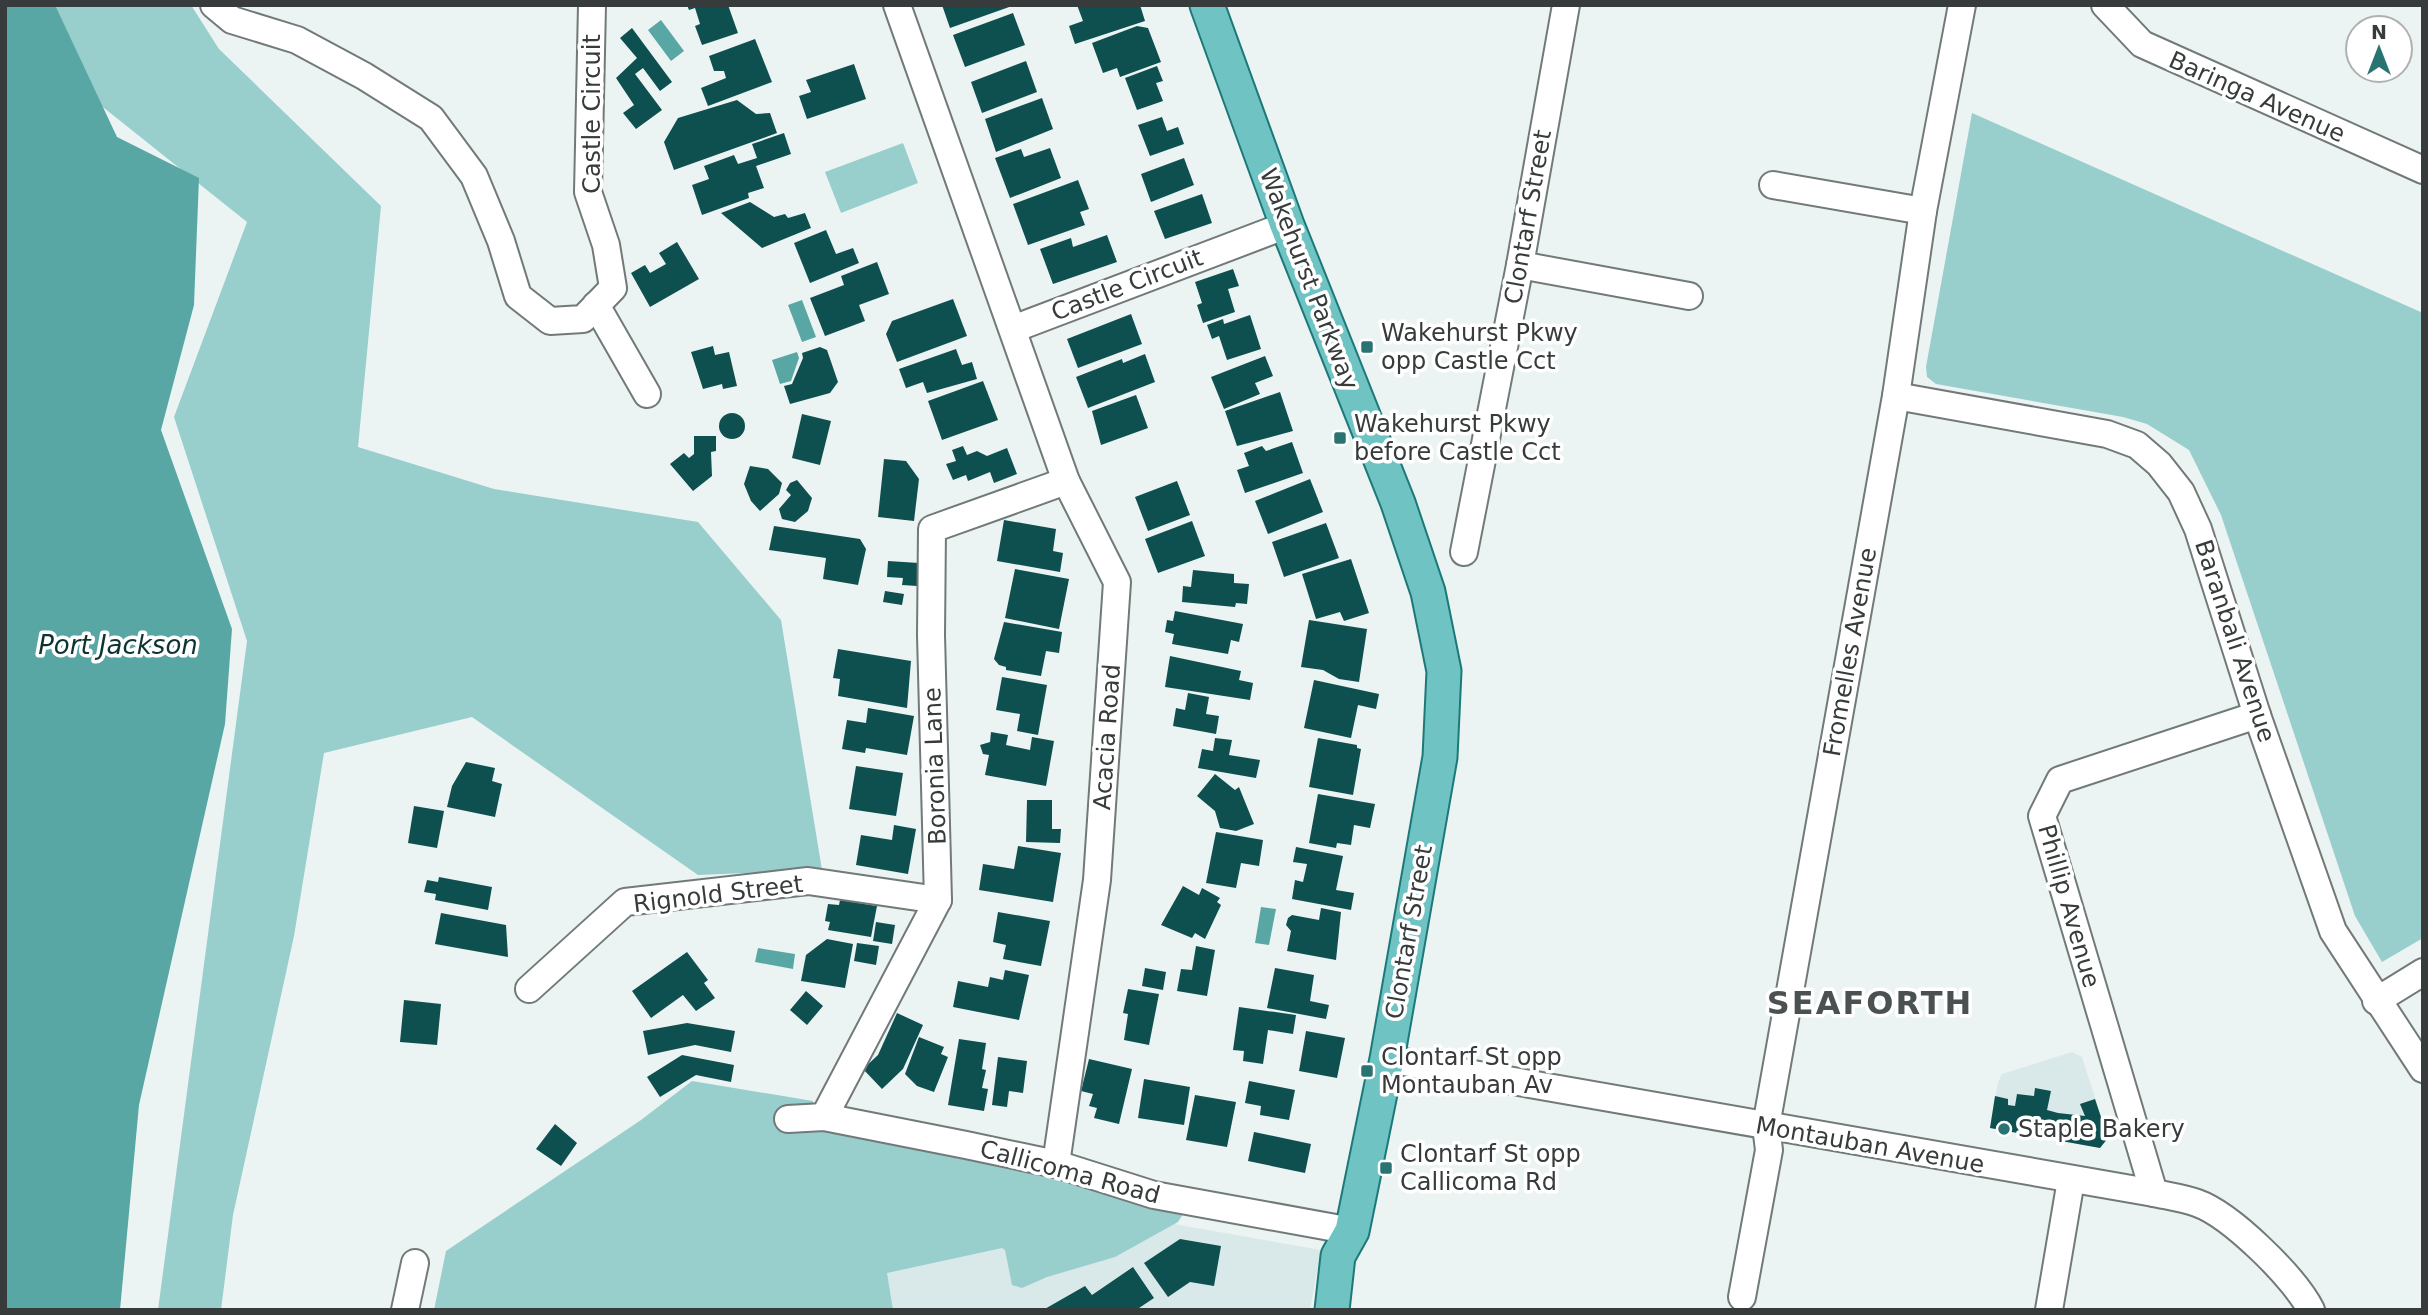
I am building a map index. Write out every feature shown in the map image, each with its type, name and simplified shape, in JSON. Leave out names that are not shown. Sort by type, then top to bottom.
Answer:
[{"type":"main road","name":"Wakehurst Parkway","points":[[1207,5],[1287,225],[1398,503],[1428,592],[1444,671],[1440,757]]},
{"type":"main road","name":"Clontarf Street","points":[[1332,1310],[1338,1256],[1352,1231],[1387,1059],[1440,757]]},
{"type":"main road","name":"Clontarf Street","points":[[1352,1231],[1359,1261],[1354,1310]]},
{"type":"street","points":[[214,5],[232,20],[297,40],[364,76],[431,118],[474,176],[501,241],[518,296],[550,321],[583,318],[596,305],[647,394]]},
{"type":"street","name":"Castle Circuit","points":[[592,5],[588,192],[606,245],[613,288],[596,305]]},
{"type":"street","points":[[897,5],[1013,328]]},
{"type":"street","name":"Clontarf Street","points":[[1464,552],[1520,265],[1566,5]]},
{"type":"street","name":"Fromelles Avenue","points":[[1742,1297],[1769,1150],[1766,1126],[1896,396],[1923,211],[1962,5]]},
{"type":"street","name":"Baringa Avenue","points":[[2119,10],[2142,44],[2181,64],[2423,170]]},
{"type":"street","points":[[1773,185],[1923,211]]},
{"type":"street","name":"Castle Circuit","points":[[1013,328],[1287,225]]},
{"type":"street","points":[[1520,265],[1689,296]]},
{"type":"street","name":"Acacia Road","points":[[1013,328],[1066,481],[1116,582],[1097,880],[1056,1164]]},
{"type":"street","name":"Baranbali Avenue","points":[[1896,396],[2107,433],[2137,445],[2159,464],[2181,492],[2199,528],[2258,715],[2333,931],[2376,1001],[2423,1069]]},
{"type":"street","name":"Boronia Lane","points":[[824,1117],[938,901],[931,635],[932,529],[1066,481]]},
{"type":"street","name":"Phillip Avenue","points":[[2154,1193],[2042,816],[2060,780],[2258,715]]},
{"type":"street","name":"Rignold Street","points":[[529,989],[625,902],[808,881],[938,901]]},
{"type":"street","points":[[2376,1001],[2423,972]]},
{"type":"street","name":"Montauban Avenue","points":[[1387,1059],[2154,1193],[2199,1204],[2243,1233],[2303,1293],[2311,1310]]},
{"type":"street","name":"Callicoma Road","points":[[788,1119],[824,1117],[1056,1164],[1154,1195],[1352,1231]]},
{"type":"street","points":[[2049,1310],[2071,1180]]},
{"type":"street","points":[[405,1310],[415,1263]]},
{"type":"shaded area","points":[[47,5],[191,5],[219,49],[381,206],[358,447],[494,489],[698,522],[781,620],[822,870],[698,875],[472,717],[324,753],[294,936],[233,1215],[221,1310],[158,1310],[247,641],[174,417],[247,222],[79,88]]},
{"type":"shaded area","points":[[1972,113],[2423,313],[2423,938],[2382,962],[2355,916],[2221,515],[2189,450],[2147,424],[2123,417],[1936,384],[1927,377],[1926,367]]},
{"type":"shaded area","points":[[903,143],[918,183],[841,213],[825,172]]},
{"type":"shaded area","points":[[2072,1052],[2082,1057],[2108,1138],[2100,1148],[1990,1128],[1998,1082],[2002,1074]]},
{"type":"shaded area","points":[[692,1081],[813,1101],[816,1129],[992,1163],[1185,1211],[1178,1222],[1115,1257],[1047,1277],[1022,1288],[1012,1285],[1005,1250],[1002,1248],[887,1273],[893,1310],[434,1310],[446,1251],[641,1120]]},
{"type":"shaded area","points":[[816,1161],[1321,1250],[1310,1310],[790,1310]]},
{"type":"water","name":"Port Jackson","points":[[5,5],[55,5],[117,137],[199,178],[194,305],[161,430],[232,629],[225,724],[139,1105],[120,1310],[5,1310]]},
{"type":"water","points":[[661,20],[684,51],[671,61],[648,30]]},
{"type":"water","points":[[802,300],[816,337],[802,342],[788,305]]},
{"type":"water","points":[[797,352],[799,358],[791,381],[780,384],[772,360]]},
{"type":"water","points":[[1261,907],[1276,909],[1269,945],[1255,943]]},
{"type":"water","points":[[758,948],[795,954],[793,969],[755,962]]},
{"type":"building","points":[[687,5],[728,5],[738,33],[702,45],[695,26],[700,24],[695,8],[689,10]]},
{"type":"building","points":[[942,5],[1012,5],[1012,6],[950,28]]},
{"type":"building","points":[[1077,5],[1140,5],[1145,21],[1075,44],[1069,26],[1083,21]]},
{"type":"building","points":[[1013,13],[1025,45],[965,67],[953,35]]},
{"type":"building","points":[[1137,26],[1148,28],[1161,62],[1120,77],[1117,68],[1103,73],[1092,43]]},
{"type":"building","points":[[632,28],[672,82],[660,91],[643,68],[635,74],[662,110],[636,129],[623,113],[634,105],[616,78],[637,58],[620,38]]},
{"type":"building","points":[[755,39],[772,82],[708,106],[701,88],[726,78],[724,71],[714,71],[709,56]]},
{"type":"building","points":[[1026,61],[1037,92],[982,113],[971,82]]},
{"type":"building","points":[[854,64],[866,99],[807,119],[799,96],[811,92],[806,80]]},
{"type":"building","points":[[1157,66],[1163,81],[1156,83],[1163,101],[1137,110],[1125,78]]},
{"type":"building","points":[[1042,98],[1053,129],[996,152],[985,119]]},
{"type":"building","points":[[737,100],[756,114],[770,113],[777,133],[674,170],[664,142],[678,118]]},
{"type":"building","points":[[1162,117],[1167,131],[1178,127],[1184,144],[1150,156],[1138,125]]},
{"type":"building","points":[[784,133],[791,154],[756,166],[764,188],[748,193],[749,198],[702,215],[692,185],[709,179],[704,166],[734,155],[738,164],[757,158],[752,144]]},
{"type":"building","points":[[1050,148],[1061,178],[1010,198],[995,158],[1021,149],[1024,157]]},
{"type":"building","points":[[1184,158],[1194,185],[1151,202],[1141,174]]},
{"type":"building","points":[[1078,180],[1089,209],[1080,212],[1085,225],[1028,245],[1013,204]]},
{"type":"building","points":[[1202,194],[1212,223],[1165,239],[1154,211]]},
{"type":"building","points":[[750,202],[774,217],[785,214],[788,218],[805,213],[811,228],[762,248],[721,213]]},
{"type":"building","points":[[826,230],[836,254],[853,248],[859,263],[810,283],[794,243]]},
{"type":"building","points":[[1107,235],[1117,262],[1053,284],[1040,249],[1071,238],[1073,247]]},
{"type":"building","points":[[677,242],[699,279],[650,307],[631,273],[645,265],[650,273],[666,264],[659,253]]},
{"type":"building","points":[[877,262],[889,294],[859,305],[865,321],[825,336],[810,298],[844,285],[841,276]]},
{"type":"building","points":[[1233,269],[1239,286],[1228,289],[1235,312],[1203,323],[1197,305],[1202,303],[1195,282]]},
{"type":"building","points":[[953,299],[967,336],[897,362],[886,334],[892,321]]},
{"type":"building","points":[[1131,314],[1142,344],[1078,368],[1067,339]]},
{"type":"building","points":[[1250,315],[1261,349],[1227,360],[1219,336],[1212,339],[1207,325],[1223,319],[1224,324]]},
{"type":"building","points":[[713,346],[715,355],[729,352],[737,386],[723,389],[722,384],[703,389],[691,352]]},
{"type":"building","points":[[820,347],[827,350],[838,382],[830,393],[790,404],[784,386],[792,384],[803,358],[802,353]]},
{"type":"building","points":[[956,349],[962,365],[972,362],[977,379],[927,393],[923,382],[906,388],[899,369]]},
{"type":"building","points":[[1145,354],[1155,382],[1088,408],[1076,377],[1122,359],[1123,363]]},
{"type":"building","points":[[1265,356],[1273,376],[1255,383],[1260,394],[1224,409],[1211,377]]},
{"type":"building","points":[[983,381],[998,420],[942,440],[928,401]]},
{"type":"building","points":[[1280,392],[1293,431],[1237,446],[1225,411]]},
{"type":"building","points":[[1136,395],[1148,428],[1101,445],[1092,411]]},
{"type":"building","points":[[732,413],[741,417],[745,426],[741,435],[732,439],[723,435],[719,426],[723,417]]},
{"type":"building","points":[[802,414],[831,421],[820,465],[792,458]]},
{"type":"building","points":[[694,436],[716,436],[716,451],[711,452],[712,476],[693,491],[670,464],[684,453],[689,458],[694,454]]},
{"type":"building","points":[[1292,442],[1303,473],[1245,493],[1237,470],[1249,466],[1244,453],[1262,446],[1266,451]]},
{"type":"building","points":[[963,446],[967,455],[977,451],[987,456],[1007,448],[1017,474],[994,483],[990,472],[968,481],[966,475],[953,480],[946,464],[956,461],[952,450]]},
{"type":"building","points":[[884,459],[906,461],[919,479],[914,521],[878,517]]},
{"type":"building","points":[[750,466],[768,469],[782,483],[779,494],[760,511],[751,501],[744,484]]},
{"type":"building","points":[[1310,479],[1323,512],[1268,534],[1255,501]]},
{"type":"building","points":[[797,480],[812,498],[808,511],[795,522],[782,519],[779,509],[791,495],[786,490],[790,483]]},
{"type":"building","points":[[1177,481],[1190,515],[1148,531],[1135,497]]},
{"type":"building","points":[[1004,520],[1056,529],[1053,551],[1063,553],[1060,572],[997,561]]},
{"type":"building","points":[[1192,521],[1205,556],[1158,573],[1145,539]]},
{"type":"building","points":[[1326,523],[1339,558],[1284,577],[1272,542]]},
{"type":"building","points":[[774,526],[860,539],[866,549],[858,585],[823,579],[826,558],[769,550]]},
{"type":"building","points":[[1351,559],[1369,613],[1344,621],[1340,612],[1316,619],[1302,574]]},
{"type":"building","points":[[888,561],[919,563],[917,586],[902,585],[903,578],[887,577]]},
{"type":"building","points":[[1015,569],[1069,579],[1059,629],[1005,618]]},
{"type":"building","points":[[1193,570],[1234,574],[1234,583],[1249,584],[1247,604],[1236,603],[1235,607],[1182,602],[1183,586],[1191,587]]},
{"type":"building","points":[[885,591],[904,594],[902,605],[883,602]]},
{"type":"building","points":[[1175,611],[1243,624],[1239,642],[1231,640],[1228,654],[1172,644],[1174,634],[1165,632],[1167,620],[1173,621]]},
{"type":"building","points":[[1309,620],[1367,629],[1359,682],[1339,679],[1323,670],[1301,667]]},
{"type":"building","points":[[1004,622],[1062,632],[1059,653],[1046,651],[1041,676],[1006,670],[1006,667],[999,665],[994,659]]},
{"type":"building","points":[[838,649],[911,661],[907,708],[838,696],[840,679],[833,678]]},
{"type":"building","points":[[1170,656],[1241,671],[1239,680],[1253,683],[1250,700],[1165,687]]},
{"type":"building","points":[[1002,677],[1047,685],[1038,735],[1017,731],[1020,714],[996,710]]},
{"type":"building","points":[[1314,680],[1379,694],[1376,709],[1358,705],[1351,738],[1304,728]]},
{"type":"building","points":[[1188,693],[1209,697],[1206,714],[1219,716],[1216,734],[1173,726],[1176,708],[1185,710]]},
{"type":"building","points":[[868,708],[914,716],[907,755],[866,748],[865,753],[842,749],[847,720],[866,723]]},
{"type":"building","points":[[991,732],[1008,735],[1006,745],[1030,750],[1032,737],[1054,741],[1046,786],[985,775],[989,755],[983,754],[980,745],[990,742]]},
{"type":"building","points":[[1215,738],[1232,740],[1229,755],[1260,760],[1256,778],[1198,768],[1202,749],[1213,751]]},
{"type":"building","points":[[1318,738],[1357,745],[1357,748],[1361,749],[1353,795],[1309,787]]},
{"type":"building","points":[[466,762],[495,768],[492,781],[502,784],[495,817],[447,807],[452,786]]},
{"type":"building","points":[[856,766],[903,773],[896,816],[849,809]]},
{"type":"building","points":[[1215,774],[1235,790],[1239,787],[1254,824],[1236,831],[1220,828],[1215,811],[1197,796]]},
{"type":"building","points":[[1318,794],[1375,804],[1370,828],[1354,825],[1351,845],[1337,843],[1336,848],[1309,843]]},
{"type":"building","points":[[1027,800],[1052,800],[1052,829],[1061,829],[1060,843],[1026,842]]},
{"type":"building","points":[[414,806],[444,811],[437,848],[408,843]]},
{"type":"building","points":[[894,825],[916,829],[908,874],[856,865],[861,835],[892,840]]},
{"type":"building","points":[[1216,832],[1263,840],[1259,866],[1241,863],[1236,888],[1206,883]]},
{"type":"building","points":[[1018,846],[1061,853],[1053,902],[979,890],[983,864],[1014,869]]},
{"type":"building","points":[[1296,847],[1343,856],[1336,890],[1354,893],[1351,910],[1292,899],[1295,880],[1303,882],[1307,864],[1293,862]]},
{"type":"building","points":[[439,877],[492,887],[488,910],[435,900],[436,894],[424,892],[427,880],[438,882]]},
{"type":"building","points":[[1183,886],[1199,895],[1202,888],[1220,898],[1217,902],[1221,905],[1205,939],[1195,933],[1192,938],[1161,925]]},
{"type":"building","points":[[840,900],[877,906],[871,937],[828,930],[830,922],[825,921],[828,904],[839,905]]},
{"type":"building","points":[[1321,908],[1341,912],[1336,960],[1287,951],[1291,931],[1286,925],[1288,918],[1292,915],[1319,920]]},
{"type":"building","points":[[998,912],[1050,921],[1041,966],[1003,959],[1006,945],[993,942]]},
{"type":"building","points":[[441,913],[506,925],[508,957],[435,944]]},
{"type":"building","points":[[876,922],[895,925],[892,944],[873,941]]},
{"type":"building","points":[[827,939],[853,944],[845,988],[801,981],[806,955]]},
{"type":"building","points":[[857,943],[879,946],[876,965],[854,961]]},
{"type":"building","points":[[1196,946],[1215,950],[1207,996],[1177,991],[1181,969],[1192,970]]},
{"type":"building","points":[[687,952],[708,980],[704,983],[715,998],[696,1011],[683,995],[651,1018],[632,991]]},
{"type":"building","points":[[1145,968],[1166,972],[1163,990],[1142,986]]},
{"type":"building","points":[[1275,968],[1314,975],[1310,1001],[1329,1005],[1326,1019],[1267,1008]]},
{"type":"building","points":[[1005,970],[1029,975],[1019,1020],[953,1007],[958,981],[988,987],[990,977],[1003,980]]},
{"type":"building","points":[[1128,989],[1159,994],[1149,1045],[1124,1040],[1128,1014],[1123,1013]]},
{"type":"building","points":[[806,991],[823,1006],[807,1025],[790,1010]]},
{"type":"building","points":[[404,1000],[441,1004],[437,1045],[400,1042]]},
{"type":"building","points":[[1239,1007],[1296,1015],[1293,1034],[1268,1030],[1263,1064],[1243,1061],[1244,1051],[1233,1050]]},
{"type":"building","points":[[897,1013],[923,1025],[903,1069],[882,1089],[863,1069],[878,1055]]},
{"type":"building","points":[[687,1023],[735,1031],[731,1052],[695,1045],[648,1055],[643,1031]]},
{"type":"building","points":[[1306,1031],[1345,1038],[1337,1078],[1299,1071]]},
{"type":"building","points":[[919,1037],[944,1047],[941,1054],[948,1057],[934,1092],[917,1086],[905,1074]]},
{"type":"building","points":[[959,1039],[986,1043],[982,1069],[986,1070],[982,1088],[988,1089],[984,1111],[948,1105]]},
{"type":"building","points":[[682,1055],[734,1065],[731,1082],[696,1075],[660,1097],[647,1077]]},
{"type":"building","points":[[998,1057],[1027,1061],[1023,1093],[1009,1091],[1007,1107],[992,1105]]},
{"type":"building","points":[[1089,1059],[1132,1069],[1119,1124],[1094,1118],[1097,1108],[1089,1106],[1093,1094],[1081,1091]]},
{"type":"building","points":[[1144,1079],[1190,1087],[1184,1125],[1138,1118]]},
{"type":"building","points":[[1249,1081],[1295,1090],[1289,1120],[1260,1115],[1261,1106],[1245,1103]]},
{"type":"building","points":[[2035,1088],[2051,1091],[2047,1110],[2058,1113],[2085,1116],[2080,1104],[2095,1099],[2108,1138],[2100,1148],[1990,1128],[1995,1096],[2008,1099],[2008,1105],[2015,1106],[2017,1094],[2034,1096]]},
{"type":"building","points":[[1195,1095],[1236,1102],[1227,1147],[1186,1140]]},
{"type":"building","points":[[555,1124],[577,1143],[561,1166],[536,1149]]},
{"type":"building","points":[[1254,1132],[1311,1144],[1305,1173],[1248,1161]]},
{"type":"building","points":[[1180,1239],[1221,1246],[1214,1286],[1190,1282],[1168,1297],[1144,1263]]},
{"type":"building","points":[[1133,1267],[1154,1298],[1136,1310],[1043,1310],[1085,1286],[1092,1295]]},
{"type":"place","name":"Wakehurst Pkwy opp Castle Cct","points":[[1367,347]]},
{"type":"place","name":"Wakehurst Pkwy before Castle Cct","points":[[1340,438]]},
{"type":"place","name":"Clontarf St opp Montauban Av","points":[[1367,1071]]},
{"type":"place","name":"Staple Bakery","points":[[2004,1129]]},
{"type":"place","name":"Clontarf St opp Callicoma Rd","points":[[1386,1168]]},
{"type":"district","name":"SEAFORTH","points":[[1870,1003]]}]
